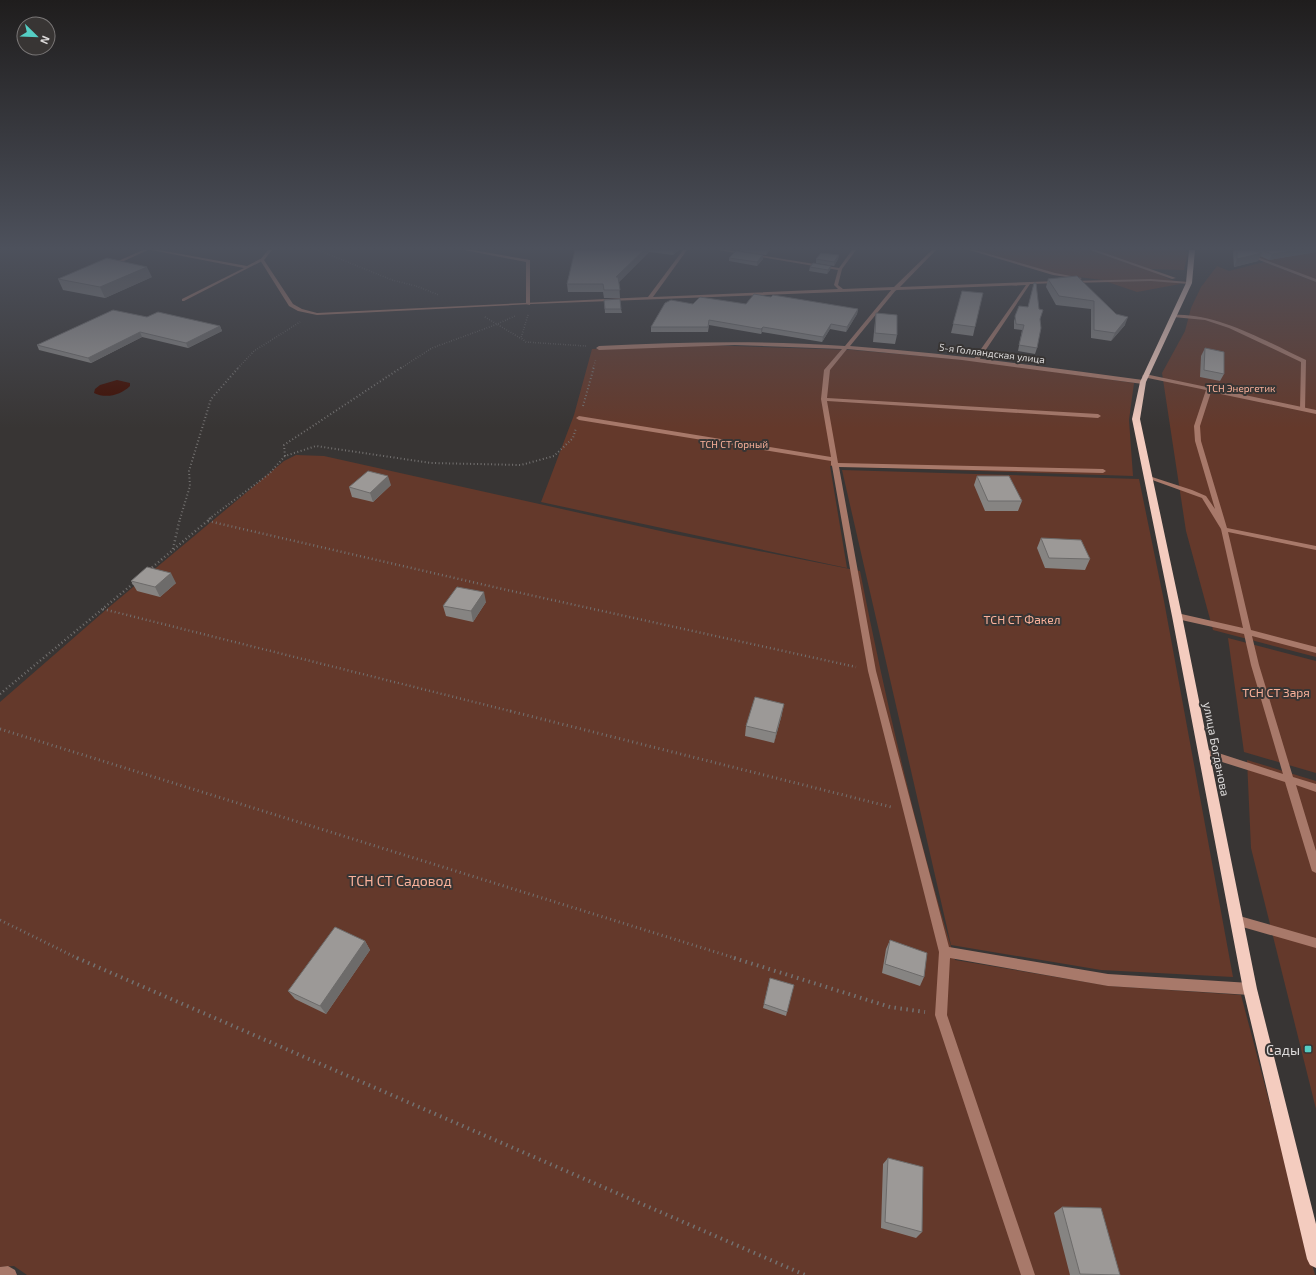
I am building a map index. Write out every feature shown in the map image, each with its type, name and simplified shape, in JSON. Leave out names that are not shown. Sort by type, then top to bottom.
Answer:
[{"type":"main road","name":"улица Богданова","points":[[1176,310],[1144,379],[1136,419],[1177,616],[1250,989],[1316,1258]]},
{"type":"street","points":[[301,310],[317,314],[404,310]]},
{"type":"street","points":[[878,310],[827,370],[824,399],[833,462],[872,671],[945,952],[941,1015],[1028,1275]]},
{"type":"street","points":[[977,359],[1012,310]]},
{"type":"street","points":[[1173,316],[1205,319],[1231,327],[1304,361],[1303,409]]},
{"type":"street","name":"5-я Голландская улица","points":[[599,348],[702,343],[781,344],[977,359],[1144,379],[1208,389],[1316,412]]},
{"type":"street","points":[[1208,389],[1197,426],[1198,441],[1224,529],[1255,665],[1316,868]]},
{"type":"street","points":[[824,399],[1098,416]]},
{"type":"street","points":[[579,418],[833,462],[1103,471]]},
{"type":"street","points":[[1147,477],[1204,497],[1224,529],[1316,548]]},
{"type":"street","points":[[1177,616],[1248,632],[1316,650]]},
{"type":"street","points":[[1203,752],[1316,788]]},
{"type":"street","points":[[1236,920],[1316,943]]},
{"type":"street","points":[[945,952],[1108,980],[1250,989]]},
{"type":"street","points":[[0,1274],[8,1273],[10,1275]]},
{"type":"path","points":[[144,574],[173,549],[268,474],[285,456],[316,446],[431,464],[521,465],[554,456],[573,438],[599,348],[561,342],[526,342],[475,310]]},
{"type":"path","points":[[285,456],[284,445],[432,348],[458,337],[498,325],[523,310]]},
{"type":"path","points":[[520,338],[529,310]]},
{"type":"path","points":[[173,549],[182,508],[190,486],[189,471],[210,399],[239,370],[254,351],[302,321],[304,311]]},
{"type":"path","points":[[208,521],[498,588],[872,671]]},
{"type":"path","points":[[0,694],[138,579]]},
{"type":"path","points":[[102,609],[908,811]]},
{"type":"path","points":[[0,729],[890,1007],[941,1015]]},
{"type":"path","points":[[0,920],[100,970],[805,1275]]},
{"type":"green space","name":"ТСН Энергетик","points":[[1191,310],[1316,310],[1316,657],[1213,630],[1186,531],[1162,373],[1185,331]]},
{"type":"green space","name":"ТСН СТ Горный","points":[[703,345],[853,350],[977,361],[1134,383],[1129,420],[1133,476],[830,466],[847,568],[541,502],[574,415],[592,349]]},
{"type":"green space","name":"ТСН СТ Садовод","points":[[296,455],[324,456],[674,534],[860,571],[880,669],[903,767],[927,864],[955,960],[1110,986],[1241,995],[1315,1275],[27,1275],[14,1266],[0,1267],[0,702],[108,608],[284,461]]},
{"type":"green space","name":"ТСН СТ Факел","points":[[842,470],[1139,479],[1164,601],[1233,977],[1101,970],[951,945]]},
{"type":"green space","name":"ТСН СТ Заря","points":[[1228,638],[1316,661],[1316,773],[1244,752]]},
{"type":"green space","points":[[1247,760],[1316,781],[1316,1109],[1251,848]]},
{"type":"shaded area","points":[[117,380],[130,383],[130,386],[118,394],[108,396],[94,393],[95,389],[100,385]]},
{"type":"building","points":[[113,310],[147,317],[158,312],[220,326],[186,343],[140,332],[88,358],[37,345]]},
{"type":"building","points":[[661,310],[858,310],[847,327],[831,324],[823,337],[763,327],[761,329],[709,320],[708,327],[651,327]]},
{"type":"building","points":[[957,310],[979,310],[975,327],[953,324]]},
{"type":"building","points":[[1018,310],[1043,310],[1040,319],[1041,328],[1037,348],[1019,345],[1024,325],[1016,324],[1015,316]]},
{"type":"building","points":[[1094,310],[1111,310],[1116,314],[1128,317],[1115,333],[1094,330]]},
{"type":"building","points":[[876,313],[897,315],[897,335],[875,333]]},
{"type":"building","points":[[1205,348],[1224,352],[1224,374],[1204,370]]},
{"type":"building","points":[[368,471],[388,476],[370,493],[349,487]]},
{"type":"building","points":[[977,476],[1009,476],[1022,501],[988,501]]},
{"type":"building","points":[[1041,538],[1081,540],[1090,559],[1049,558]]},
{"type":"building","points":[[147,567],[171,573],[155,587],[131,581]]},
{"type":"building","points":[[457,587],[484,592],[471,611],[443,606]]},
{"type":"building","points":[[755,697],[784,704],[776,733],[746,726]]},
{"type":"building","points":[[335,927],[365,941],[320,1006],[288,991]]},
{"type":"building","points":[[890,940],[927,953],[924,977],[885,964]]},
{"type":"building","points":[[770,978],[794,985],[787,1012],[764,1004]]},
{"type":"building","points":[[888,1158],[923,1167],[922,1232],[885,1222]]},
{"type":"building","points":[[1062,1207],[1101,1208],[1120,1275],[1080,1274]]},
{"type":"place","name":"Сады","points":[[1308,1049]]}]
